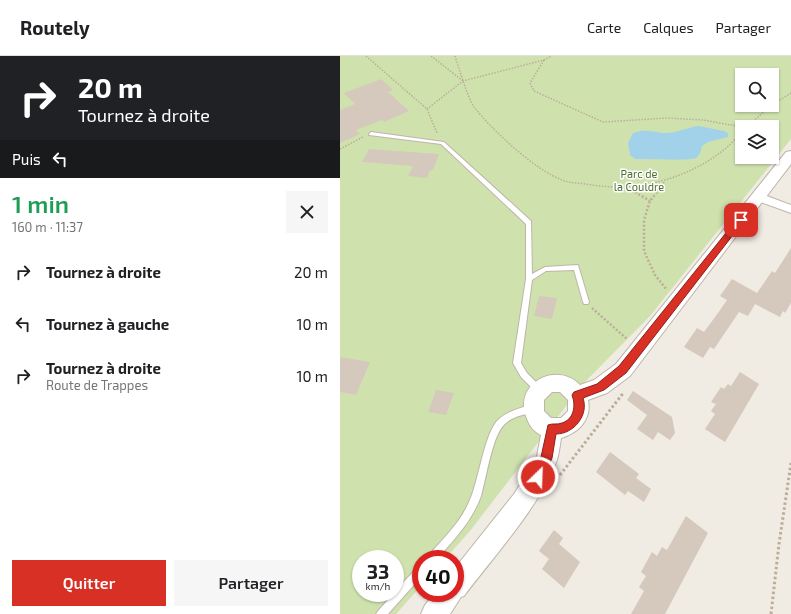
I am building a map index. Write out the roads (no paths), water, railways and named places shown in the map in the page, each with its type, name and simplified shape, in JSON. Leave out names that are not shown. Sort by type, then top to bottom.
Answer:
[{"type":"street","points":[[577,395],[600,387],[623,370],[791,155]]},
{"type":"street","points":[[759,197],[791,210]]},
{"type":"street","points":[[560,384],[573,390],[577,395],[580,402],[578,416],[567,426],[560,429],[552,429],[539,422],[534,416],[536,399],[545,386],[560,384]]},
{"type":"street","points":[[464,576],[522,502],[538,477],[547,458],[552,429]]},
{"type":"street","points":[[434,614],[443,602]]},
{"type":"lane","points":[[372,134],[442,143],[529,223],[529,279],[517,363],[536,399],[498,424],[475,498],[461,525],[439,550]]},
{"type":"lane","points":[[529,279],[545,269],[576,267],[586,302]]},
{"type":"lane","points":[[381,614],[412,580]]},
{"type":"water","points":[[699,126],[724,131],[728,133],[728,137],[708,142],[702,146],[697,157],[692,159],[635,159],[630,155],[628,143],[633,133],[647,131],[668,133]]},
{"type":"park label","name":"Parc de la Couldre","points":[[639,180]]}]
